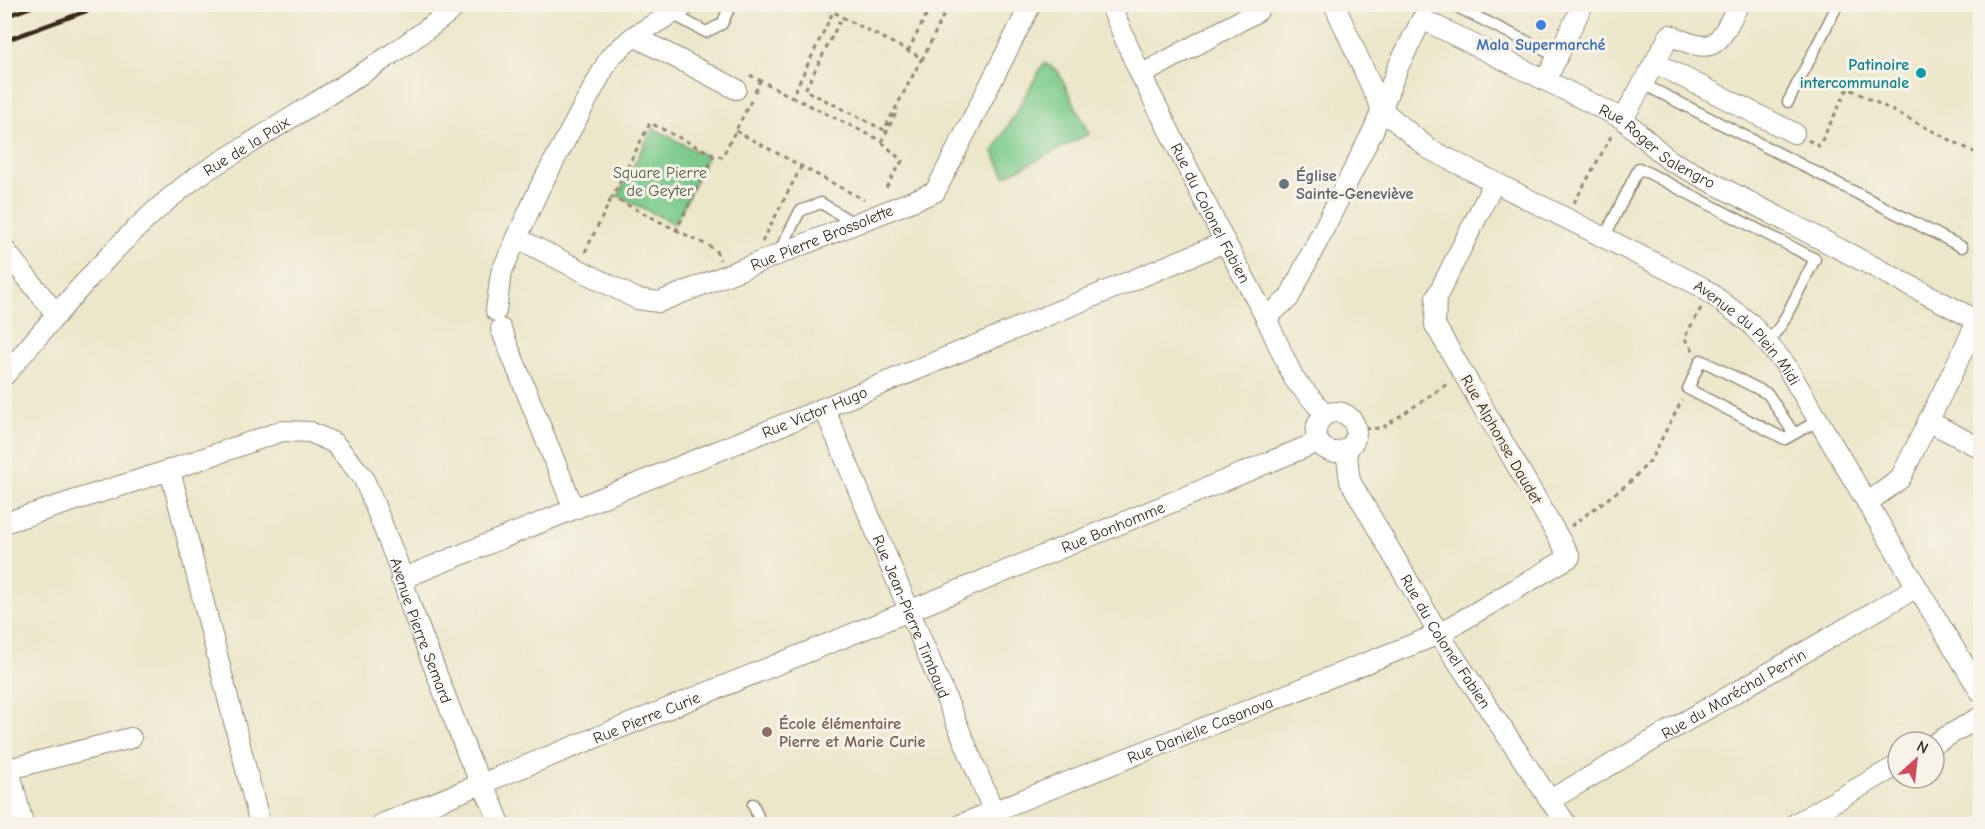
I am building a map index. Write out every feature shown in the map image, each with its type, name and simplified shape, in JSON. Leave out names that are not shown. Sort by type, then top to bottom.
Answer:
[{"type":"street","name":"Rue de la Paix","points":[[4,376],[138,226],[187,184],[385,59],[459,4]]},
{"type":"street","name":"Rue Pierre Brossolette","points":[[517,238],[637,299],[659,302],[935,192],[1031,4]]},
{"type":"street","name":"Rue du Colonel Fabien","points":[[1110,4],[1141,75],[1266,318],[1294,378],[1325,414]]},
{"type":"street","points":[[1334,4],[1382,110]]},
{"type":"street","points":[[1546,80],[1583,4]]},
{"type":"street","points":[[1623,119],[1670,35],[1692,45],[1708,47],[1719,40],[1739,4]]},
{"type":"street","points":[[573,509],[499,320],[501,273],[539,189],[610,57],[634,36],[680,9]]},
{"type":"street","points":[[1141,75],[1258,11]]},
{"type":"street","name":"Rue Roger Salengro","points":[[1266,318],[1288,298],[1382,110],[1398,67],[1425,12],[1546,80],[1623,119],[1669,160],[1979,319]]},
{"type":"street","points":[[634,36],[739,80]]},
{"type":"street","points":[[1654,63],[1794,134]]},
{"type":"street","name":"Avenue du Plein Midi","points":[[1382,110],[1429,149],[1702,287],[1751,324],[1785,364],[1980,691]]},
{"type":"street","name":"Rue Alphonse Daudet","points":[[1438,634],[1570,557],[1435,325],[1436,298],[1494,183]]},
{"type":"street","name":"Rue Victor Hugo","points":[[401,579],[824,408],[1225,242]]},
{"type":"street","points":[[4,249],[57,315]]},
{"type":"street","points":[[1867,503],[1900,479],[1979,319]]},
{"type":"street","name":"Rue Jean-Pierre Timbaud","points":[[824,408],[997,818]]},
{"type":"street","points":[[1332,412],[1345,414],[1356,429],[1353,441],[1340,452],[1327,450],[1318,442],[1316,429],[1325,414],[1332,412]]},
{"type":"street","points":[[1928,421],[1980,448]]},
{"type":"street","name":"Avenue Pierre Semard","points":[[171,470],[282,431],[310,432],[334,443],[363,477],[481,784],[500,825]]},
{"type":"street","name":"Rue Bonhomme","points":[[909,611],[1318,442]]},
{"type":"street","name":"Rue du Colonel Fabien","points":[[1346,449],[1350,482],[1438,634],[1551,800],[1562,823]]},
{"type":"street","points":[[4,523],[171,470],[260,825]]},
{"type":"street","name":"Rue du Maréchal Perrin","points":[[1551,800],[1917,587]]},
{"type":"street","name":"Rue Pierre Curie","points":[[382,825],[909,611]]},
{"type":"street","name":"Rue Danielle Casanova","points":[[962,825],[997,818],[1438,634]]},
{"type":"street","points":[[1946,737],[1980,717]]},
{"type":"street","points":[[23,825],[7,767],[131,738]]},
{"type":"street","points":[[1795,825],[1886,772]]},
{"type":"lane","points":[[680,9],[706,32],[722,24],[731,4]]},
{"type":"lane","points":[[1451,4],[1558,57]]},
{"type":"lane","points":[[1788,102],[1838,4]]},
{"type":"lane","points":[[1643,84],[1962,247]]},
{"type":"lane","points":[[1604,238],[1640,168],[1815,259],[1783,322],[1768,343]]},
{"type":"lane","points":[[778,255],[800,211],[822,203],[855,224]]},
{"type":"lane","points":[[1794,434],[1768,394],[1701,360],[1688,389],[1785,439],[1794,434],[1819,420]]},
{"type":"lane","points":[[753,804],[761,825]]},
{"type":"path","points":[[819,4],[922,58],[884,130],[805,90],[842,17],[899,46]]},
{"type":"path","points":[[908,51],[932,4]]},
{"type":"path","points":[[882,141],[949,4]]},
{"type":"path","points":[[792,97],[833,12]]},
{"type":"path","points":[[739,80],[760,81],[882,141],[902,161],[881,197]]},
{"type":"path","points":[[577,269],[650,123],[722,157],[760,81]]},
{"type":"path","points":[[1794,134],[1819,146],[1848,87],[1980,155]]},
{"type":"path","points":[[1566,218],[1610,136],[1623,119]]},
{"type":"path","points":[[736,131],[867,201]]},
{"type":"path","points":[[676,230],[714,155]]},
{"type":"path","points":[[761,244],[801,166]]},
{"type":"path","points":[[612,197],[715,249],[722,265]]},
{"type":"path","points":[[1701,360],[1684,338],[1710,293]]},
{"type":"path","points":[[1356,429],[1382,428],[1463,374]]},
{"type":"path","points":[[1558,536],[1629,483],[1650,461],[1688,389]]},
{"type":"green space","points":[[1044,63],[1058,71],[1089,134],[1005,176],[993,152]]},
{"type":"green space","name":"Square Pierre de Geyter","points":[[653,128],[707,157],[675,224],[618,196]]},
{"type":"railway","points":[[4,17],[39,4]]},
{"type":"railway","points":[[4,41],[106,4]]},
{"type":"place","name":"Mala Supermarché","points":[[1541,25]]},
{"type":"place","name":"Patinoire intercommunale","points":[[1921,73]]},
{"type":"place","name":"Église Sainte-Geneviève","points":[[1284,184]]},
{"type":"place","name":"École élémentaire Pierre et Marie Curie","points":[[767,732]]}]
